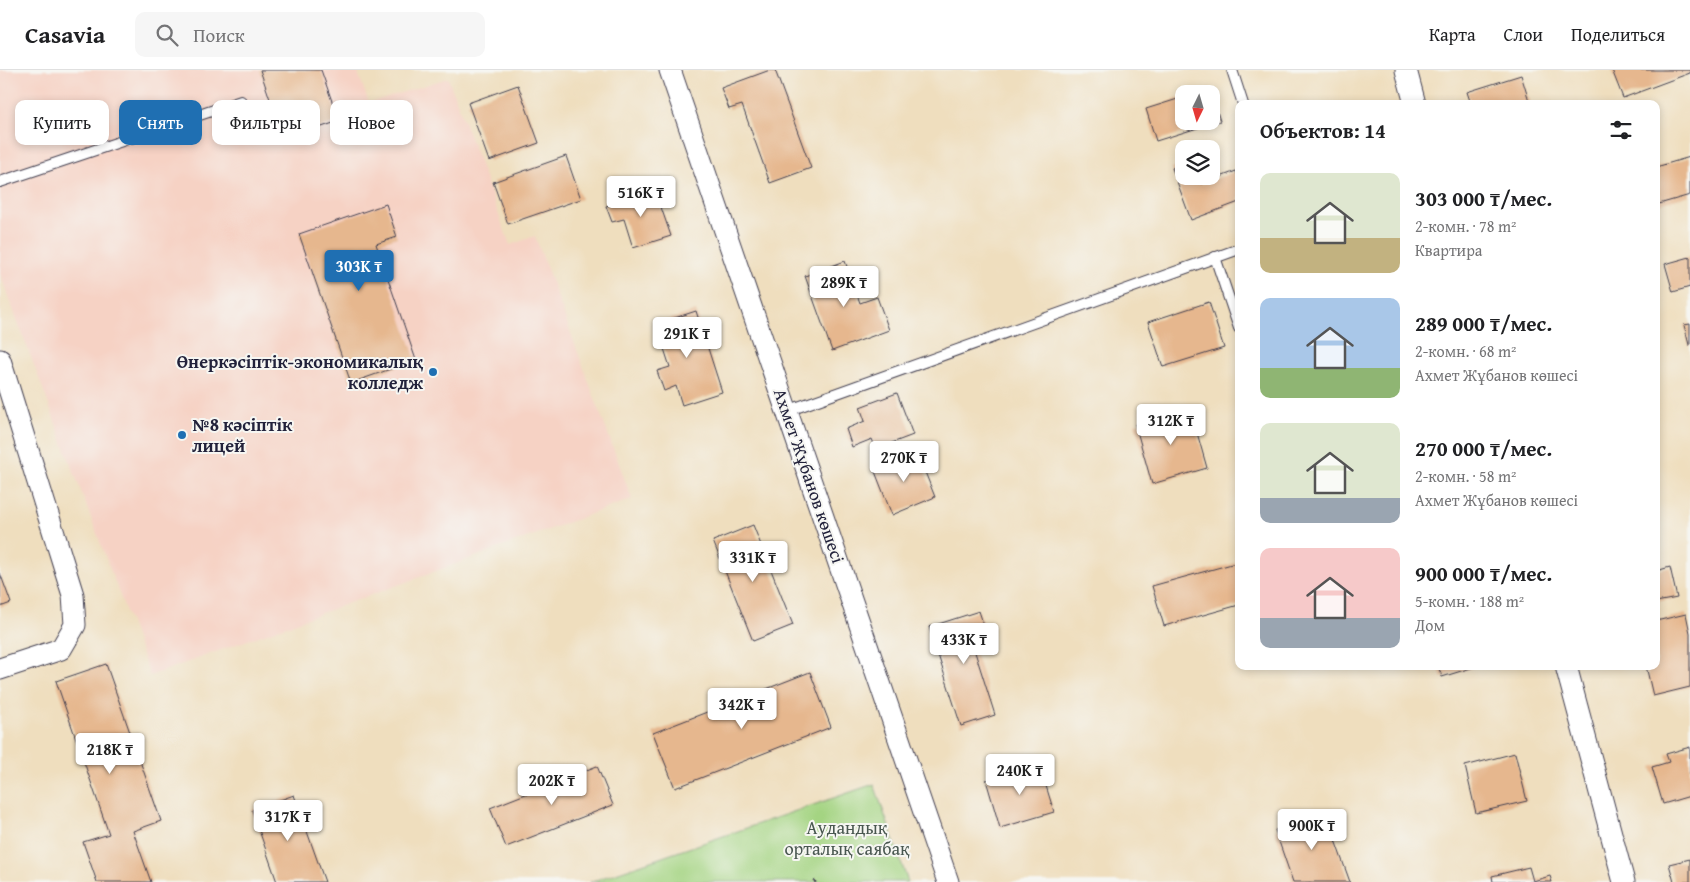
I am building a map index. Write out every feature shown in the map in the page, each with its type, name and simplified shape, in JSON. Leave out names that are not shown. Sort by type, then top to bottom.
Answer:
[{"type":"street","points":[[1406,70],[1414,100]]},
{"type":"street","name":"Ахмет Жұбанов көшесі","points":[[675,71],[787,411],[948,882]]},
{"type":"street","points":[[0,360],[73,595],[76,625],[61,649],[0,669]]},
{"type":"street","points":[[1567,670],[1624,882]]},
{"type":"lane","points":[[1232,70],[1242,100]]},
{"type":"lane","points":[[0,182],[212,112]]},
{"type":"lane","points":[[787,411],[1235,250]]},
{"type":"lane","points":[[1215,257],[1235,316]]},
{"type":"shaded area","points":[[0,70],[357,70],[368,100],[330,100],[330,145],[413,145],[413,100],[378,100],[448,78],[510,245],[535,236],[632,499],[150,676],[0,274]]},
{"type":"green space","name":"Аудандық орталық саябақ","points":[[874,784],[908,882],[590,882]]},
{"type":"building","points":[[260,70],[321,70],[332,100],[330,100],[330,124],[320,128],[320,100],[270,100]]},
{"type":"building","points":[[770,70],[775,70],[811,168],[770,183],[742,105],[729,109],[721,88]]},
{"type":"building","points":[[1612,70],[1690,70],[1690,73],[1623,98]]},
{"type":"building","points":[[1521,75],[1529,100],[1470,100],[1467,92]]},
{"type":"building","points":[[518,85],[539,143],[489,161],[468,103]]},
{"type":"building","points":[[1175,100],[1175,130],[1191,130],[1156,141],[1146,109]]},
{"type":"building","points":[[566,156],[581,199],[508,224],[493,182]]},
{"type":"building","points":[[1690,157],[1690,195],[1660,204],[1660,166]]},
{"type":"building","points":[[1235,171],[1235,204],[1191,220],[1178,185],[1220,185],[1220,177]]},
{"type":"building","points":[[655,190],[671,236],[633,248],[624,219],[612,222],[606,206]]},
{"type":"building","points":[[386,204],[397,237],[376,244],[416,360],[351,383],[299,234]]},
{"type":"building","points":[[1690,257],[1690,287],[1673,292],[1665,264]]},
{"type":"building","points":[[845,261],[860,303],[877,297],[889,330],[832,351],[805,276]]},
{"type":"building","points":[[1209,302],[1224,348],[1163,367],[1148,322]]},
{"type":"building","points":[[696,311],[722,392],[682,405],[676,386],[664,391],[657,371],[670,367],[656,324]]},
{"type":"building","points":[[1690,324],[1690,345],[1689,345],[1684,325]]},
{"type":"building","points":[[897,393],[913,435],[876,449],[872,439],[852,447],[846,429],[865,421],[860,407]]},
{"type":"building","points":[[1190,408],[1207,468],[1152,484],[1135,424]]},
{"type":"building","points":[[917,452],[935,497],[892,515],[874,469]]},
{"type":"building","points":[[753,525],[793,625],[753,641],[713,541]]},
{"type":"building","points":[[1235,563],[1235,606],[1164,626],[1152,586]]},
{"type":"building","points":[[1670,567],[1677,598],[1660,601],[1660,570]]},
{"type":"building","points":[[0,573],[11,603],[0,607]]},
{"type":"building","points":[[979,611],[990,644],[974,649],[995,715],[961,726],[929,627]]},
{"type":"building","points":[[1686,614],[1690,633],[1690,687],[1653,696],[1647,670],[1660,670],[1660,620]]},
{"type":"building","points":[[106,664],[161,821],[133,831],[151,882],[97,882],[83,842],[109,834],[56,681]]},
{"type":"building","points":[[1439,670],[1464,670],[1442,677]]},
{"type":"building","points":[[810,672],[831,727],[675,788],[653,733]]},
{"type":"building","points":[[1690,747],[1690,796],[1663,804],[1652,767],[1669,762],[1666,754]]},
{"type":"building","points":[[1515,753],[1527,801],[1476,813],[1465,766]]},
{"type":"building","points":[[1039,763],[1054,812],[1000,828],[986,780]]},
{"type":"building","points":[[597,766],[613,805],[506,847],[490,808]]},
{"type":"building","points":[[294,795],[325,882],[277,882],[252,810]]},
{"type":"building","points":[[1325,812],[1350,882],[1293,882],[1275,830]]},
{"type":"building","points":[[1690,859],[1690,882],[1674,882],[1669,864]]},
{"type":"building","points":[[1529,867],[1533,881],[1550,876],[1552,882],[1493,882],[1492,876]]},
{"type":"place","name":"Өнеркәсіптік-экономикалық колледж","points":[[433,372]]},
{"type":"place","name":"№8 кәсіптік лицей","points":[[182,435]]}]
